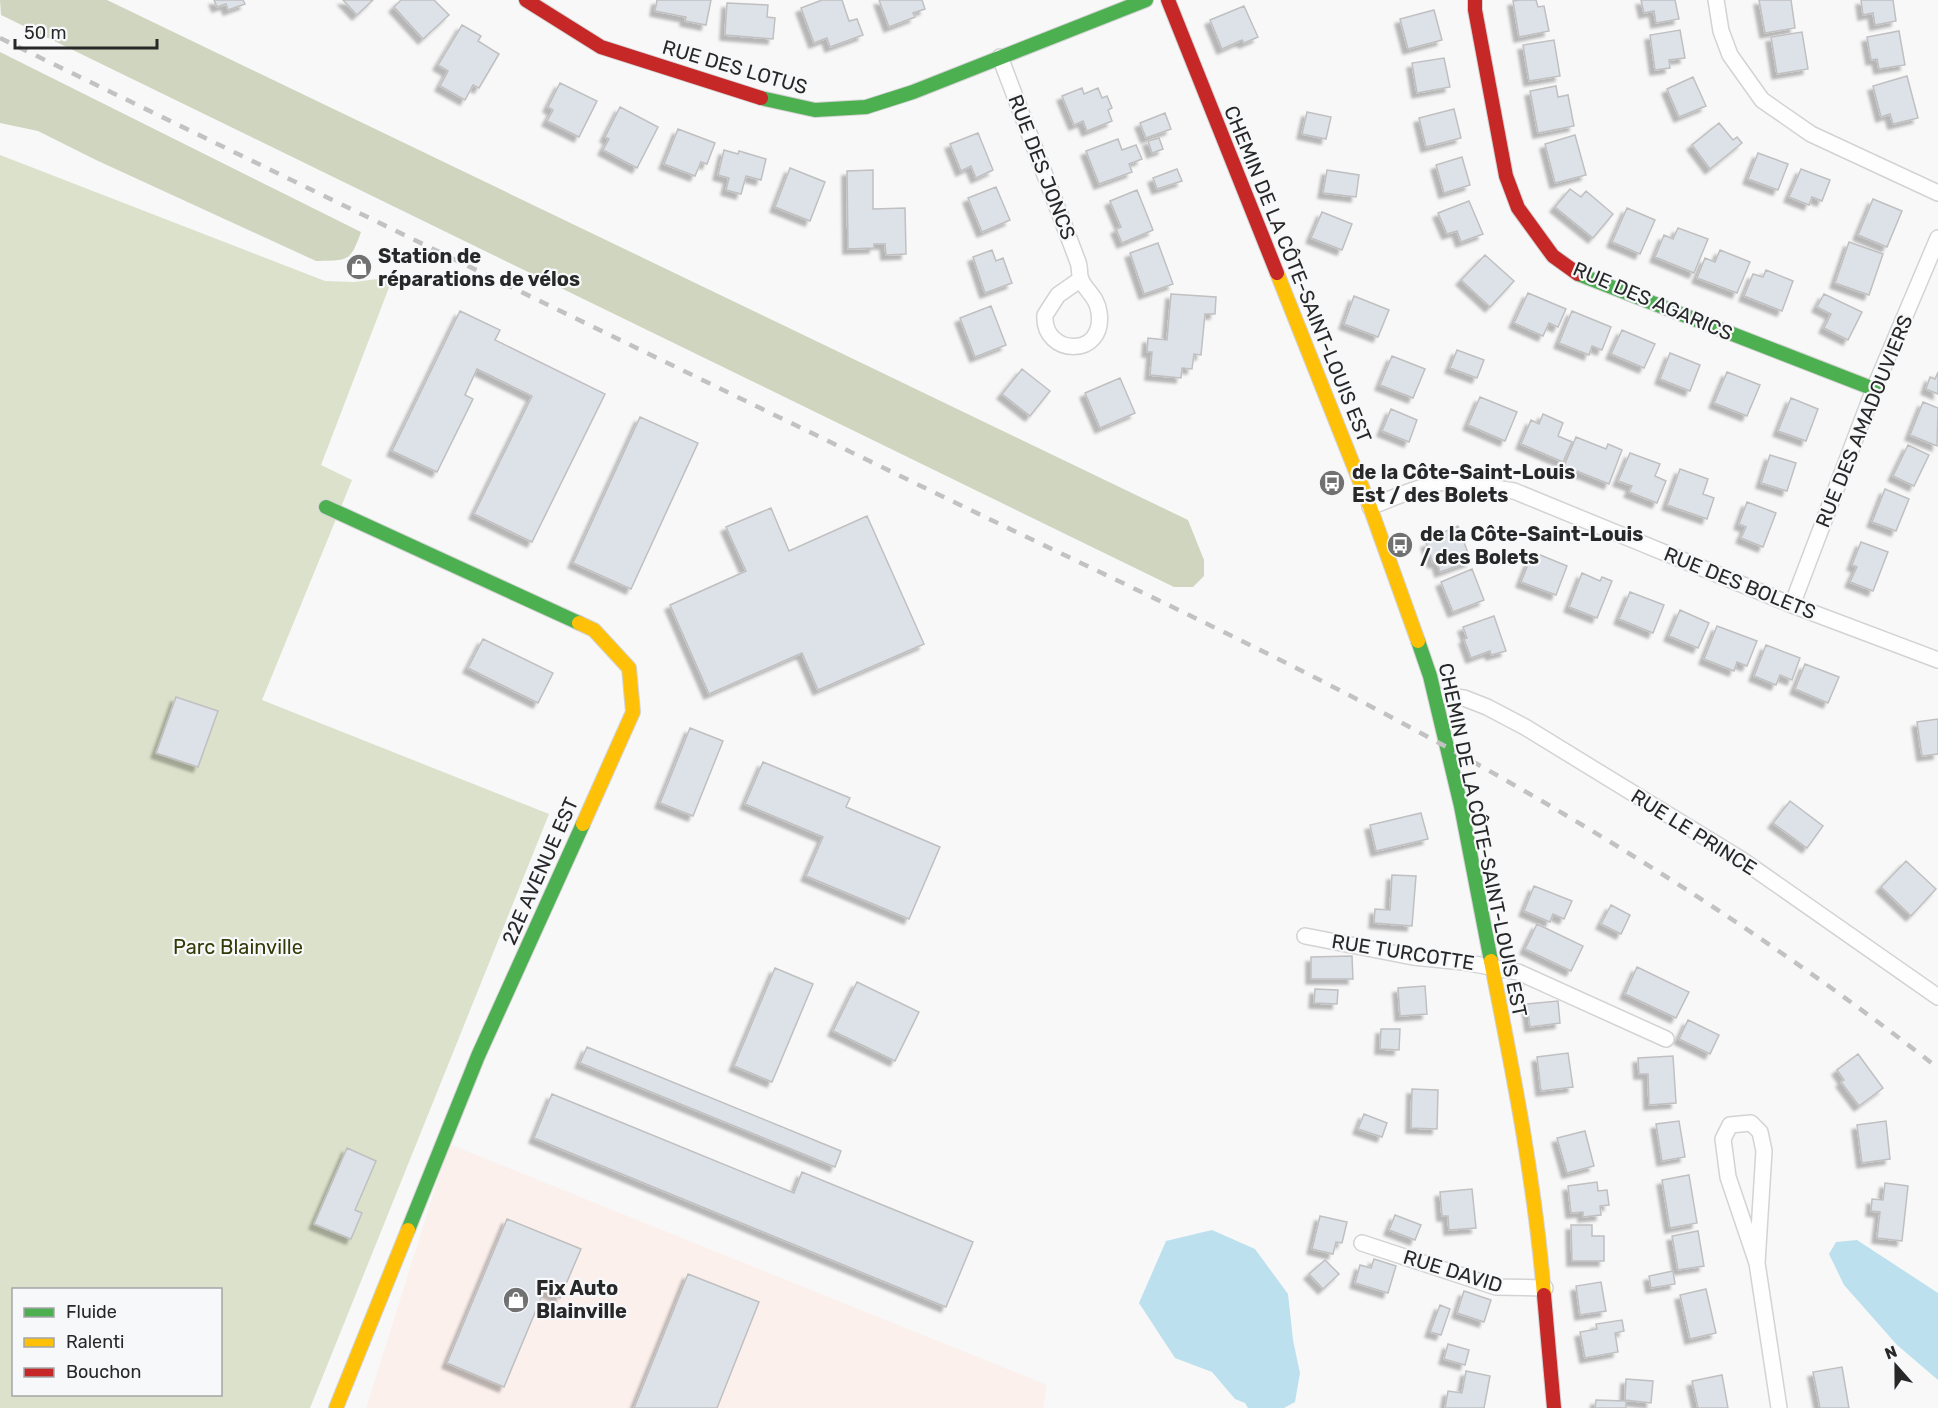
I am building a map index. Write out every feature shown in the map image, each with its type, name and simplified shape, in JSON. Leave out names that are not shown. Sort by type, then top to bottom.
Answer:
[{"type":"street","name":"RUE DES LOTUS","points":[[526,0],[601,47],[754,97],[815,110],[866,107],[913,92],[1146,0]]},
{"type":"street","name":"CHEMIN DE LA CÔTE-SAINT-LOUIS EST","points":[[1168,0],[1370,507],[1417,635],[1436,698],[1461,806],[1520,1107],[1545,1288],[1554,1408]]},
{"type":"street","name":"RUE DES AGARICS","points":[[1475,0],[1506,177],[1518,208],[1553,256],[1578,274],[1874,389]]},
{"type":"street","points":[[1716,0],[1721,31],[1730,55],[1762,100],[1810,134],[1938,193]]},
{"type":"street","name":"RUE DES JONCS","points":[[1000,57],[1078,262],[1081,279],[1095,299],[1099,313],[1099,326],[1095,337],[1078,346],[1066,346],[1056,341],[1047,332],[1045,315],[1058,295],[1081,279]]},
{"type":"street","name":"RUE DES AMADOUVIERS","points":[[1792,605],[1874,389],[1938,238]]},
{"type":"street","name":"RUE DES BOLETS","points":[[1370,507],[1443,482],[1452,481],[1514,491],[1792,605],[1938,660]]},
{"type":"street","name":"22E AVENUE EST","points":[[326,507],[594,630],[629,668],[633,712],[478,1056],[336,1408]]},
{"type":"street","name":"RUE LE PRINCE","points":[[1436,698],[1445,696],[1464,698],[1525,727],[1742,860],[1938,997]]},
{"type":"street","name":"RUE TURCOTTE","points":[[1305,936],[1413,957],[1491,966],[1518,972],[1666,1039]]},
{"type":"street","points":[[1757,1263],[1764,1151],[1760,1132],[1751,1123],[1730,1125],[1723,1139],[1728,1177],[1757,1263],[1779,1408]]},
{"type":"street","name":"RUE DAVID","points":[[1362,1243],[1496,1287],[1545,1288]]},
{"type":"shaded area","points":[[449,1144],[1047,1385],[1043,1408],[366,1408]]},
{"type":"green space","points":[[0,0],[107,0],[1188,520],[1204,560],[1204,576],[1193,587],[1174,587],[1,15]]},
{"type":"green space","points":[[0,52],[361,232],[354,249],[350,255],[341,260],[316,261],[38,131],[0,123]]},
{"type":"green space","name":"Parc Blainville","points":[[0,155],[325,281],[354,282],[393,277],[321,465],[352,480],[262,700],[549,814],[310,1408],[0,1408]]},
{"type":"water","points":[[1212,1230],[1255,1249],[1288,1294],[1293,1340],[1300,1373],[1295,1402],[1284,1408],[1248,1408],[1245,1403],[1235,1399],[1212,1372],[1175,1358],[1139,1303],[1166,1241]]},
{"type":"water","points":[[1857,1240],[1938,1293],[1938,1380],[1897,1345],[1844,1285],[1829,1254],[1836,1242]]},
{"type":"building","points":[[214,0],[243,0],[245,4],[228,10],[226,4],[217,7]]},
{"type":"building","points":[[343,0],[373,0],[357,15]]},
{"type":"building","points":[[401,0],[434,0],[449,15],[423,39],[394,7]]},
{"type":"building","points":[[657,0],[711,0],[706,25],[685,21],[686,17],[655,11]]},
{"type":"building","points":[[822,0],[842,0],[849,21],[857,19],[863,35],[830,47],[827,38],[814,43],[801,8]]},
{"type":"building","points":[[879,0],[922,0],[925,9],[913,13],[915,17],[889,27]]},
{"type":"building","points":[[1536,0],[1538,7],[1544,6],[1549,31],[1519,37],[1513,1]]},
{"type":"building","points":[[1641,0],[1675,0],[1679,19],[1656,23],[1654,11],[1644,13]]},
{"type":"building","points":[[1759,0],[1791,0],[1795,28],[1765,33]]},
{"type":"building","points":[[1861,0],[1893,0],[1896,21],[1875,25],[1873,13],[1863,15]]},
{"type":"building","points":[[727,3],[768,5],[767,17],[775,18],[773,39],[725,35]]},
{"type":"building","points":[[1244,6],[1258,37],[1244,43],[1242,40],[1222,49],[1210,20]]},
{"type":"building","points":[[1434,10],[1442,40],[1408,49],[1400,19]]},
{"type":"building","points":[[462,25],[481,36],[478,41],[499,54],[479,88],[473,85],[465,100],[440,86],[448,71],[438,65]]},
{"type":"building","points":[[1680,30],[1685,58],[1669,60],[1670,68],[1655,70],[1650,35]]},
{"type":"building","points":[[1899,31],[1905,65],[1879,69],[1877,59],[1871,60],[1867,37]]},
{"type":"building","points":[[1802,32],[1808,69],[1777,74],[1771,37]]},
{"type":"building","points":[[1554,40],[1560,76],[1529,81],[1523,45]]},
{"type":"building","points":[[1444,58],[1450,87],[1417,93],[1412,63]]},
{"type":"building","points":[[1907,76],[1918,118],[1893,124],[1890,114],[1881,117],[1873,86]]},
{"type":"building","points":[[1693,77],[1706,106],[1679,117],[1667,89]]},
{"type":"building","points":[[560,83],[597,101],[579,137],[547,121],[553,110],[548,107]]},
{"type":"building","points":[[1556,86],[1558,97],[1568,95],[1574,126],[1538,133],[1530,91]]},
{"type":"building","points":[[1082,88],[1084,94],[1098,88],[1102,98],[1107,96],[1112,108],[1108,110],[1112,121],[1087,131],[1083,121],[1074,125],[1062,96]]},
{"type":"building","points":[[620,107],[658,127],[637,168],[603,150],[609,139],[605,137]]},
{"type":"building","points":[[1454,109],[1461,138],[1426,147],[1419,118]]},
{"type":"building","points":[[1307,112],[1331,117],[1326,139],[1302,134]]},
{"type":"building","points":[[1165,113],[1171,129],[1146,138],[1140,123]]},
{"type":"building","points":[[1719,123],[1733,140],[1737,137],[1742,143],[1710,169],[1692,145]]},
{"type":"building","points":[[678,129],[715,143],[707,164],[701,162],[695,176],[664,164]]},
{"type":"building","points":[[978,133],[993,170],[976,178],[971,166],[961,171],[950,144]]},
{"type":"building","points":[[1575,135],[1586,175],[1555,183],[1545,144]]},
{"type":"building","points":[[1159,138],[1163,149],[1152,153],[1148,141]]},
{"type":"building","points":[[1118,139],[1122,150],[1136,145],[1142,159],[1129,164],[1132,172],[1099,184],[1086,151]]},
{"type":"building","points":[[724,150],[738,154],[739,151],[766,159],[761,180],[746,176],[741,194],[726,190],[729,178],[718,175]]},
{"type":"building","points":[[1758,153],[1788,164],[1778,190],[1748,179]]},
{"type":"building","points":[[1462,157],[1470,185],[1444,193],[1436,165]]},
{"type":"building","points":[[790,168],[825,182],[810,221],[775,207]]},
{"type":"building","points":[[1177,169],[1182,181],[1157,189],[1153,178]]},
{"type":"building","points":[[1801,169],[1830,180],[1822,201],[1812,197],[1809,205],[1789,197]]},
{"type":"building","points":[[873,170],[873,209],[905,208],[906,254],[886,255],[885,244],[874,244],[874,248],[848,249],[847,171]]},
{"type":"building","points":[[1327,170],[1359,175],[1356,197],[1323,193]]},
{"type":"building","points":[[996,187],[1010,220],[982,232],[968,198]]},
{"type":"building","points":[[1570,189],[1581,197],[1586,191],[1613,214],[1593,238],[1555,207]]},
{"type":"building","points":[[1137,190],[1153,230],[1122,243],[1116,229],[1121,227],[1110,201]]},
{"type":"building","points":[[1873,199],[1902,211],[1887,247],[1858,235]]},
{"type":"building","points":[[1469,201],[1483,234],[1461,242],[1457,231],[1447,234],[1438,213]]},
{"type":"building","points":[[1627,208],[1655,220],[1640,254],[1612,242]]},
{"type":"building","points":[[1322,212],[1352,224],[1342,250],[1311,238]]},
{"type":"building","points":[[1678,228],[1708,239],[1694,273],[1655,257],[1664,235],[1673,239]]},
{"type":"building","points":[[1849,242],[1883,254],[1869,295],[1835,283]]},
{"type":"building","points":[[1158,243],[1173,284],[1144,294],[1130,253]]},
{"type":"building","points":[[992,250],[996,261],[1003,258],[1012,283],[985,293],[973,257]]},
{"type":"building","points":[[1720,250],[1750,262],[1737,293],[1697,278],[1705,258],[1715,262]]},
{"type":"building","points":[[1485,255],[1514,281],[1490,307],[1461,280]]},
{"type":"building","points":[[1766,270],[1793,281],[1782,311],[1744,296],[1753,274],[1763,277]]},
{"type":"building","points":[[1528,293],[1566,309],[1558,327],[1549,323],[1543,336],[1514,323]]},
{"type":"building","points":[[1171,294],[1216,297],[1215,314],[1205,314],[1201,355],[1194,354],[1192,369],[1182,368],[1181,378],[1150,375],[1152,352],[1147,352],[1148,338],[1167,340]]},
{"type":"building","points":[[1824,294],[1862,312],[1848,340],[1824,328],[1831,314],[1817,307]]},
{"type":"building","points":[[1354,296],[1389,310],[1378,337],[1344,324]]},
{"type":"building","points":[[991,306],[1006,345],[975,357],[960,318]]},
{"type":"building","points":[[460,311],[500,330],[495,340],[605,394],[532,542],[474,514],[532,396],[477,369],[465,395],[473,399],[437,472],[392,451]]},
{"type":"building","points":[[1572,311],[1611,327],[1602,350],[1592,346],[1589,355],[1559,343]]},
{"type":"building","points":[[1622,330],[1655,344],[1644,368],[1611,354]]},
{"type":"building","points":[[1457,350],[1484,360],[1477,378],[1450,368]]},
{"type":"building","points":[[1670,353],[1700,365],[1690,391],[1660,379]]},
{"type":"building","points":[[1392,356],[1425,369],[1413,398],[1380,385]]},
{"type":"building","points":[[1022,369],[1050,391],[1030,416],[1002,394]]},
{"type":"building","points":[[1727,372],[1760,385],[1747,416],[1714,403]]},
{"type":"building","points":[[1938,372],[1938,394],[1926,389],[1930,377],[1935,379]]},
{"type":"building","points":[[1120,378],[1135,413],[1100,428],[1085,393]]},
{"type":"building","points":[[1480,397],[1517,412],[1505,441],[1468,425]]},
{"type":"building","points":[[1791,398],[1818,409],[1806,441],[1778,431]]},
{"type":"building","points":[[1923,402],[1938,408],[1937,446],[1910,435]]},
{"type":"building","points":[[1391,409],[1417,420],[1409,442],[1382,431]]},
{"type":"building","points":[[1543,414],[1563,423],[1558,436],[1572,442],[1563,462],[1521,444],[1531,420],[1539,424]]},
{"type":"building","points":[[640,417],[698,443],[631,589],[573,563]]},
{"type":"building","points":[[1576,437],[1606,449],[1608,444],[1622,450],[1609,484],[1564,466]]},
{"type":"building","points":[[1908,445],[1929,455],[1914,486],[1893,476]]},
{"type":"building","points":[[1630,453],[1660,464],[1655,476],[1666,481],[1657,503],[1629,492],[1632,486],[1618,481]]},
{"type":"building","points":[[1770,455],[1796,463],[1787,491],[1761,483]]},
{"type":"building","points":[[1680,469],[1708,479],[1703,494],[1714,498],[1707,519],[1667,505]]},
{"type":"building","points":[[1885,489],[1909,499],[1896,531],[1872,522]]},
{"type":"building","points":[[1747,502],[1776,513],[1763,547],[1741,538],[1746,527],[1739,524]]},
{"type":"building","points":[[771,508],[789,551],[867,516],[924,644],[818,690],[802,653],[709,694],[670,605],[746,571],[726,527]]},
{"type":"building","points":[[1458,526],[1471,561],[1440,572],[1437,562],[1433,563],[1426,543],[1445,537],[1444,532]]},
{"type":"building","points":[[1861,542],[1888,552],[1873,591],[1850,582],[1857,567],[1852,565]]},
{"type":"building","points":[[1533,552],[1567,566],[1556,595],[1521,582]]},
{"type":"building","points":[[1472,569],[1484,600],[1453,612],[1441,582]]},
{"type":"building","points":[[1582,573],[1600,581],[1602,577],[1612,581],[1597,618],[1569,607]]},
{"type":"building","points":[[1630,592],[1664,605],[1653,633],[1619,619]]},
{"type":"building","points":[[1680,610],[1709,623],[1698,648],[1669,636]]},
{"type":"building","points":[[1494,616],[1506,651],[1491,655],[1490,651],[1471,658],[1464,639],[1467,638],[1463,627]]},
{"type":"building","points":[[1717,626],[1757,641],[1747,666],[1737,662],[1734,671],[1704,659]]},
{"type":"building","points":[[483,639],[553,673],[538,703],[468,668]]},
{"type":"building","points":[[1766,645],[1800,658],[1792,680],[1780,675],[1776,685],[1754,676]]},
{"type":"building","points":[[1805,664],[1839,677],[1828,703],[1795,689]]},
{"type":"building","points":[[176,697],[218,711],[198,767],[156,753]]},
{"type":"building","points":[[1938,719],[1938,754],[1922,756],[1917,722]]},
{"type":"building","points":[[690,728],[723,741],[693,816],[660,803]]},
{"type":"building","points":[[763,762],[850,798],[846,807],[940,847],[909,919],[806,876],[823,837],[745,804]]},
{"type":"building","points":[[1790,801],[1823,826],[1807,848],[1773,823]]},
{"type":"building","points":[[1421,813],[1428,839],[1376,851],[1370,825]]},
{"type":"building","points":[[1906,861],[1936,889],[1911,916],[1881,887]]},
{"type":"building","points":[[1392,875],[1416,876],[1412,926],[1374,923],[1375,909],[1390,910]]},
{"type":"building","points":[[1534,886],[1572,901],[1564,919],[1553,914],[1550,922],[1524,911]]},
{"type":"building","points":[[1611,905],[1630,915],[1621,934],[1601,924]]},
{"type":"building","points":[[1537,924],[1583,946],[1571,971],[1525,949]]},
{"type":"building","points":[[1352,956],[1353,979],[1311,979],[1311,957]]},
{"type":"building","points":[[1637,967],[1689,992],[1676,1018],[1625,994]]},
{"type":"building","points":[[775,968],[813,984],[772,1082],[734,1066]]},
{"type":"building","points":[[857,982],[919,1012],[895,1061],[833,1031]]},
{"type":"building","points":[[1425,986],[1427,1014],[1400,1016],[1398,988]]},
{"type":"building","points":[[1315,989],[1338,990],[1337,1004],[1314,1003]]},
{"type":"building","points":[[1558,1001],[1560,1023],[1530,1027],[1527,1004]]},
{"type":"building","points":[[1688,1020],[1719,1035],[1710,1054],[1679,1039]]},
{"type":"building","points":[[1381,1029],[1400,1029],[1399,1050],[1380,1049]]},
{"type":"building","points":[[587,1047],[841,1151],[835,1167],[580,1063]]},
{"type":"building","points":[[1568,1053],[1573,1087],[1541,1091],[1537,1057]]},
{"type":"building","points":[[1858,1054],[1883,1088],[1859,1106],[1841,1082],[1844,1080],[1837,1070]]},
{"type":"building","points":[[1673,1056],[1676,1103],[1649,1105],[1648,1074],[1639,1074],[1638,1058]]},
{"type":"building","points":[[1412,1089],[1438,1090],[1437,1129],[1411,1128]]},
{"type":"building","points":[[552,1094],[794,1193],[802,1172],[973,1242],[946,1307],[534,1138]]},
{"type":"building","points":[[1364,1114],[1387,1123],[1382,1137],[1358,1129]]},
{"type":"building","points":[[1679,1121],[1685,1157],[1662,1161],[1656,1124]]},
{"type":"building","points":[[1886,1121],[1890,1159],[1862,1163],[1857,1125]]},
{"type":"building","points":[[1585,1131],[1594,1166],[1567,1173],[1557,1138]]},
{"type":"building","points":[[347,1148],[376,1161],[355,1210],[362,1213],[351,1239],[314,1224]]},
{"type":"building","points":[[1689,1175],[1697,1223],[1670,1228],[1662,1180]]},
{"type":"building","points":[[1597,1182],[1598,1191],[1607,1190],[1609,1205],[1600,1206],[1601,1215],[1583,1217],[1583,1212],[1571,1213],[1568,1186]]},
{"type":"building","points":[[1885,1183],[1908,1186],[1902,1241],[1877,1238],[1880,1212],[1871,1211],[1872,1199],[1883,1200]]},
{"type":"building","points":[[1472,1189],[1476,1228],[1449,1230],[1448,1216],[1442,1216],[1440,1192]]},
{"type":"building","points":[[1395,1215],[1421,1225],[1415,1240],[1389,1230]]},
{"type":"building","points":[[1320,1216],[1347,1222],[1342,1243],[1336,1242],[1333,1254],[1312,1249]]},
{"type":"building","points":[[507,1219],[581,1249],[560,1298],[544,1291],[504,1387],[447,1363]]},
{"type":"building","points":[[1571,1225],[1592,1225],[1592,1236],[1604,1236],[1604,1261],[1572,1261]]},
{"type":"building","points":[[1698,1231],[1704,1266],[1678,1270],[1672,1236]]},
{"type":"building","points":[[1374,1259],[1396,1266],[1388,1293],[1355,1283],[1360,1265],[1371,1268]]},
{"type":"building","points":[[1325,1260],[1339,1274],[1323,1289],[1309,1274]]},
{"type":"building","points":[[1673,1271],[1675,1284],[1651,1288],[1649,1276]]},
{"type":"building","points":[[688,1274],[759,1302],[717,1408],[634,1408]]},
{"type":"building","points":[[1601,1282],[1606,1311],[1580,1315],[1576,1286]]},
{"type":"building","points":[[1706,1289],[1716,1333],[1690,1339],[1680,1295]]},
{"type":"building","points":[[1464,1291],[1491,1300],[1484,1322],[1457,1313]]},
{"type":"building","points":[[1440,1305],[1450,1309],[1441,1335],[1430,1332]]},
{"type":"building","points":[[1622,1320],[1624,1331],[1615,1333],[1618,1352],[1585,1358],[1580,1332],[1597,1329],[1596,1324]]},
{"type":"building","points":[[1448,1344],[1469,1350],[1465,1365],[1444,1359]]},
{"type":"building","points":[[1842,1367],[1849,1408],[1820,1408],[1813,1372]]},
{"type":"building","points":[[1466,1371],[1490,1376],[1484,1408],[1445,1408],[1448,1391],[1462,1393]]},
{"type":"building","points":[[1722,1375],[1728,1408],[1698,1408],[1692,1381]]},
{"type":"building","points":[[1626,1379],[1653,1381],[1651,1403],[1625,1400]]},
{"type":"building","points":[[1596,1400],[1626,1401],[1626,1408],[1595,1408]]},
{"type":"railway","points":[[0,38],[1188,614],[1419,732],[1554,808],[1686,889],[1814,976],[1938,1068]]},
{"type":"traffic: fast","points":[[761,98],[815,110],[866,107],[913,92],[1146,0]]},
{"type":"traffic: fast","points":[[1578,274],[1874,389]]},
{"type":"traffic: fast","points":[[326,507],[579,623]]},
{"type":"traffic: fast","points":[[1418,641],[1430,676],[1461,806],[1491,961]]},
{"type":"traffic: fast","points":[[408,1230],[478,1056],[583,824]]},
{"type":"traffic: slow","points":[[1277,273],[1370,507],[1418,641]]},
{"type":"traffic: slow","points":[[579,623],[594,630],[629,668],[633,712],[583,824]]},
{"type":"traffic: slow","points":[[1491,961],[1529,1169],[1544,1295]]},
{"type":"traffic: slow","points":[[336,1408],[408,1230]]},
{"type":"traffic: jam","points":[[526,0],[601,47],[761,98]]},
{"type":"traffic: jam","points":[[1168,0],[1277,273]]},
{"type":"traffic: jam","points":[[1475,0],[1506,176],[1518,208],[1553,256],[1578,274]]},
{"type":"traffic: jam","points":[[1544,1295],[1554,1408]]},
{"type":"place","name":"Station de réparations de vélos","points":[[359,267]]},
{"type":"place","name":"de la Côte-Saint-Louis Est / des Bolets","points":[[1332,483]]},
{"type":"place","name":"de la Côte-Saint-Louis / des Bolets","points":[[1400,545]]},
{"type":"place","name":"Fix Auto Blainville","points":[[516,1300]]}]
